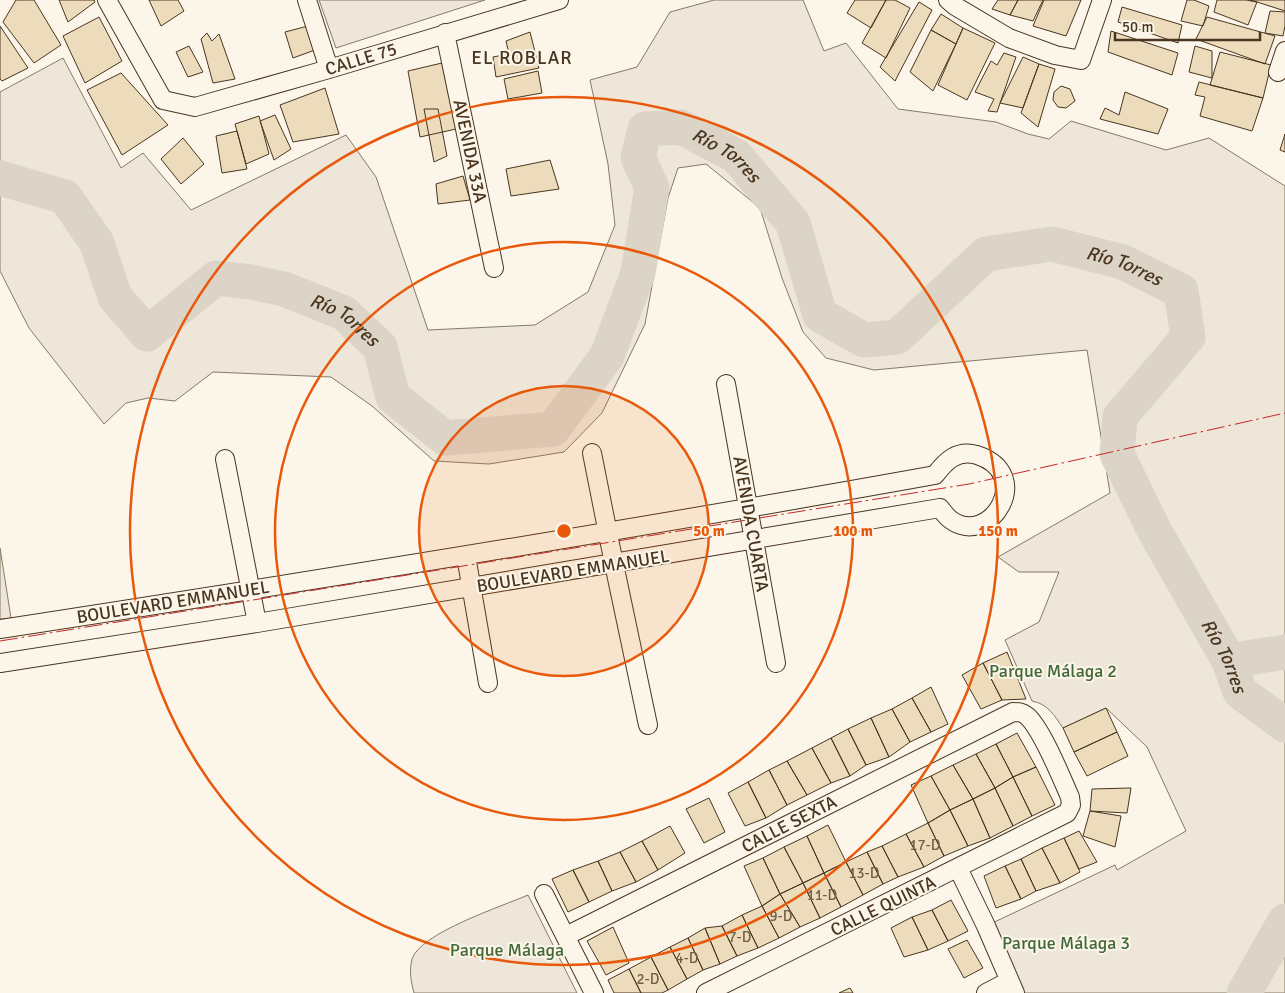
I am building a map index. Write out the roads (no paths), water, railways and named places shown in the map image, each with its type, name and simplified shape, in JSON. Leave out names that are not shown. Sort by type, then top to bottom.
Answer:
[{"type":"street","name":"CALLE 75","points":[[107,0],[163,100],[195,108],[559,0]]},
{"type":"street","points":[[307,0],[330,69]]},
{"type":"street","points":[[948,0],[1009,38],[1055,55],[1081,60],[1102,0]]},
{"type":"street","name":"AVENIDA 33A","points":[[445,33],[494,268]]},
{"type":"street","points":[[1278,72],[1285,51]]},
{"type":"street","name":"AVENIDA CUARTA","points":[[726,384],[776,663]]},
{"type":"street","points":[[592,453],[648,725]]},
{"type":"street","name":"BOULEVARD EMMANUEL","points":[[0,629],[608,533],[934,475],[948,460],[960,454],[974,454],[987,459],[995,465],[1003,476],[1006,490],[1002,506],[982,524],[961,524],[950,520],[940,508],[471,588],[0,663]]},
{"type":"street","points":[[225,459],[258,623]]},
{"type":"street","points":[[466,556],[488,683]]},
{"type":"street","name":"CALLE SEXTA","points":[[566,936],[1012,712],[1021,712],[1028,717],[1040,732],[1070,797],[1071,805],[1067,813],[1059,818]]},
{"type":"street","name":"CALLE QUINTA","points":[[706,993],[1059,818]]},
{"type":"street","points":[[958,868],[986,926],[1012,987],[986,993]]},
{"type":"street","points":[[544,894],[594,993]]},
{"type":"waterway","name":"Río Torres","points":[[0,178],[65,197],[97,243],[115,297],[147,334],[216,278],[251,282],[284,289],[344,313],[380,347],[393,397],[445,438],[553,429],[607,356],[638,273],[652,188],[638,157],[645,129],[681,127],[736,156],[793,223],[820,315],[864,340],[897,337],[986,254],[1052,244],[1123,262],[1181,291],[1188,337],[1120,417],[1117,454],[1154,530],[1229,661],[1240,692],[1285,725]]},
{"type":"waterway","points":[[1229,661],[1285,652]]},
{"type":"waterway","name":"Río Torres","points":[[1244,993],[1285,921]]},
{"type":"district","name":"EL ROBLAR","points":[[522,58]]},
{"type":"park label","name":"Parque Málaga 2","points":[[1053,671]]},
{"type":"park label","name":"Parque Málaga 3","points":[[1066,943]]},
{"type":"park label","name":"Parque Málaga","points":[[507,950]]}]
